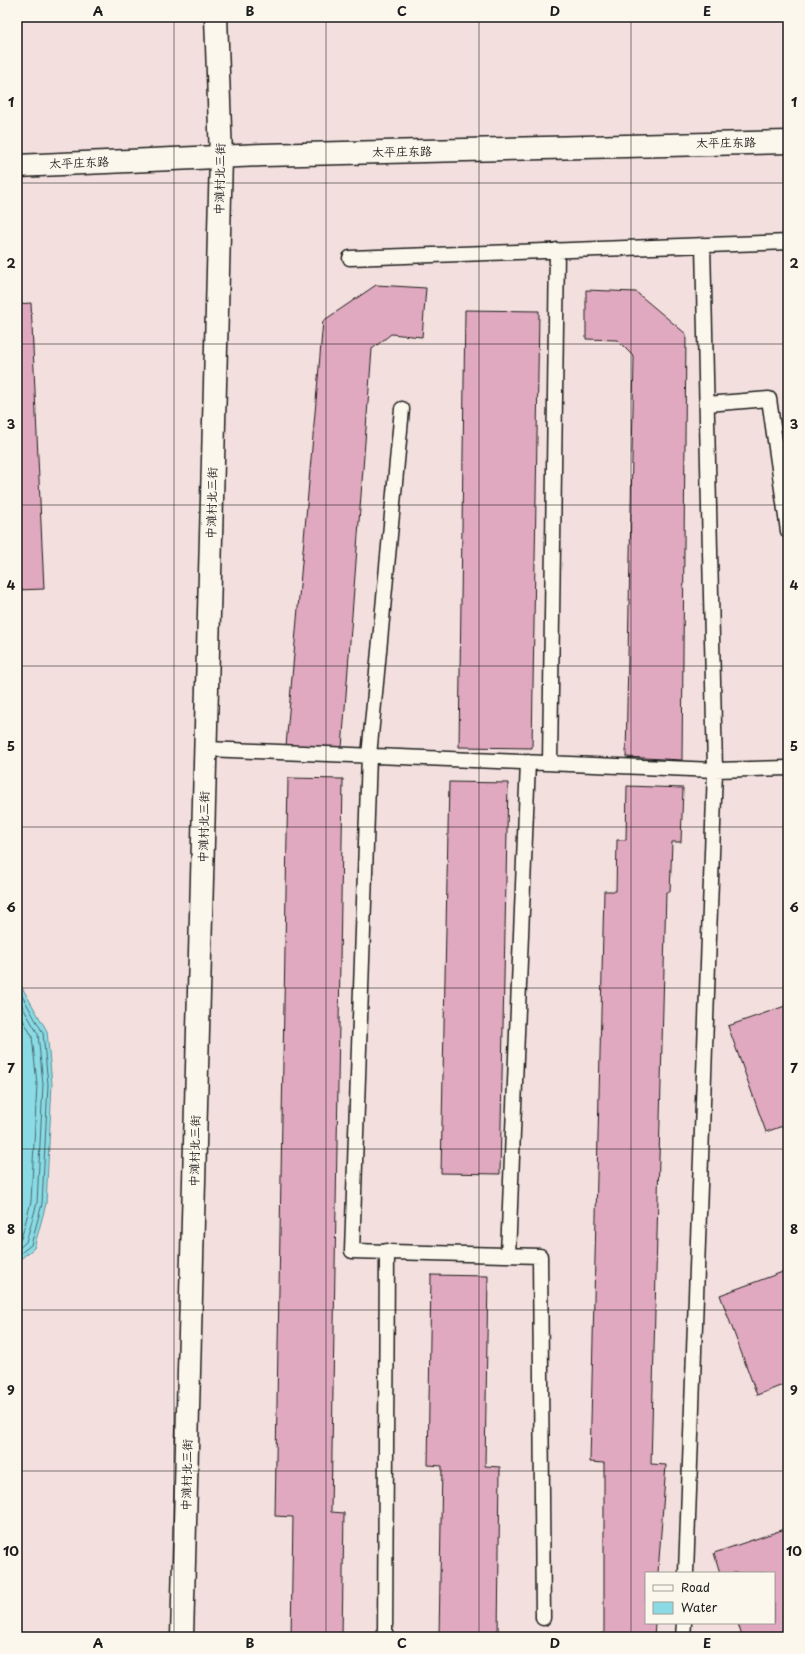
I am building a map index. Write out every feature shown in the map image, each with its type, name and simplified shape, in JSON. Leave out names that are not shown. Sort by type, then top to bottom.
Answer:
[{"type":"street","name":"中滩村北三街","points":[[182,1637],[221,157],[216,17]]},
{"type":"street","name":"太平庄东路","points":[[17,166],[221,157],[788,142]]},
{"type":"lane","points":[[350,258],[788,242]]},
{"type":"lane","points":[[686,1572],[715,770],[704,245]]},
{"type":"lane","points":[[550,763],[557,250]]},
{"type":"lane","points":[[707,404],[769,399],[788,531]]},
{"type":"lane","points":[[402,409],[369,756],[352,1251],[540,1256],[543,1618]]},
{"type":"lane","points":[[206,749],[715,770],[788,768]]},
{"type":"lane","points":[[508,1255],[528,762]]},
{"type":"lane","points":[[384,1637],[387,1252]]},
{"type":"lane","points":[[683,1637],[684,1624]]},
{"type":"water","points":[[17,979],[47,1031],[52,1084],[46,1204],[34,1248],[17,1262]]},
{"type":"building","points":[[376,285],[426,288],[422,337],[391,334],[372,349],[342,748],[286,746],[323,321]]},
{"type":"building","points":[[586,290],[636,292],[686,334],[682,760],[626,757],[634,357],[617,340],[586,339]]},
{"type":"building","points":[[31,303],[44,589],[17,590],[17,304]]},
{"type":"building","points":[[465,310],[539,311],[532,748],[459,747]]},
{"type":"building","points":[[288,778],[343,779],[331,1512],[344,1513],[342,1637],[291,1637],[293,1517],[275,1516]]},
{"type":"building","points":[[449,782],[508,783],[500,1174],[441,1173]]},
{"type":"building","points":[[627,786],[683,788],[681,842],[672,842],[670,892],[666,892],[651,1464],[666,1465],[658,1572],[645,1572],[645,1624],[655,1624],[654,1637],[597,1637],[604,1632],[604,1463],[590,1462],[604,891],[616,891],[617,840],[626,840]]},
{"type":"building","points":[[788,1005],[788,1124],[766,1132],[728,1026]]},
{"type":"building","points":[[788,1270],[788,1383],[757,1395],[720,1295]]},
{"type":"building","points":[[431,1275],[488,1276],[485,1466],[500,1467],[498,1637],[439,1637],[442,1466],[428,1465]]},
{"type":"building","points":[[788,1528],[788,1637],[742,1637],[738,1624],[775,1624],[775,1572],[720,1572],[714,1553]]}]
